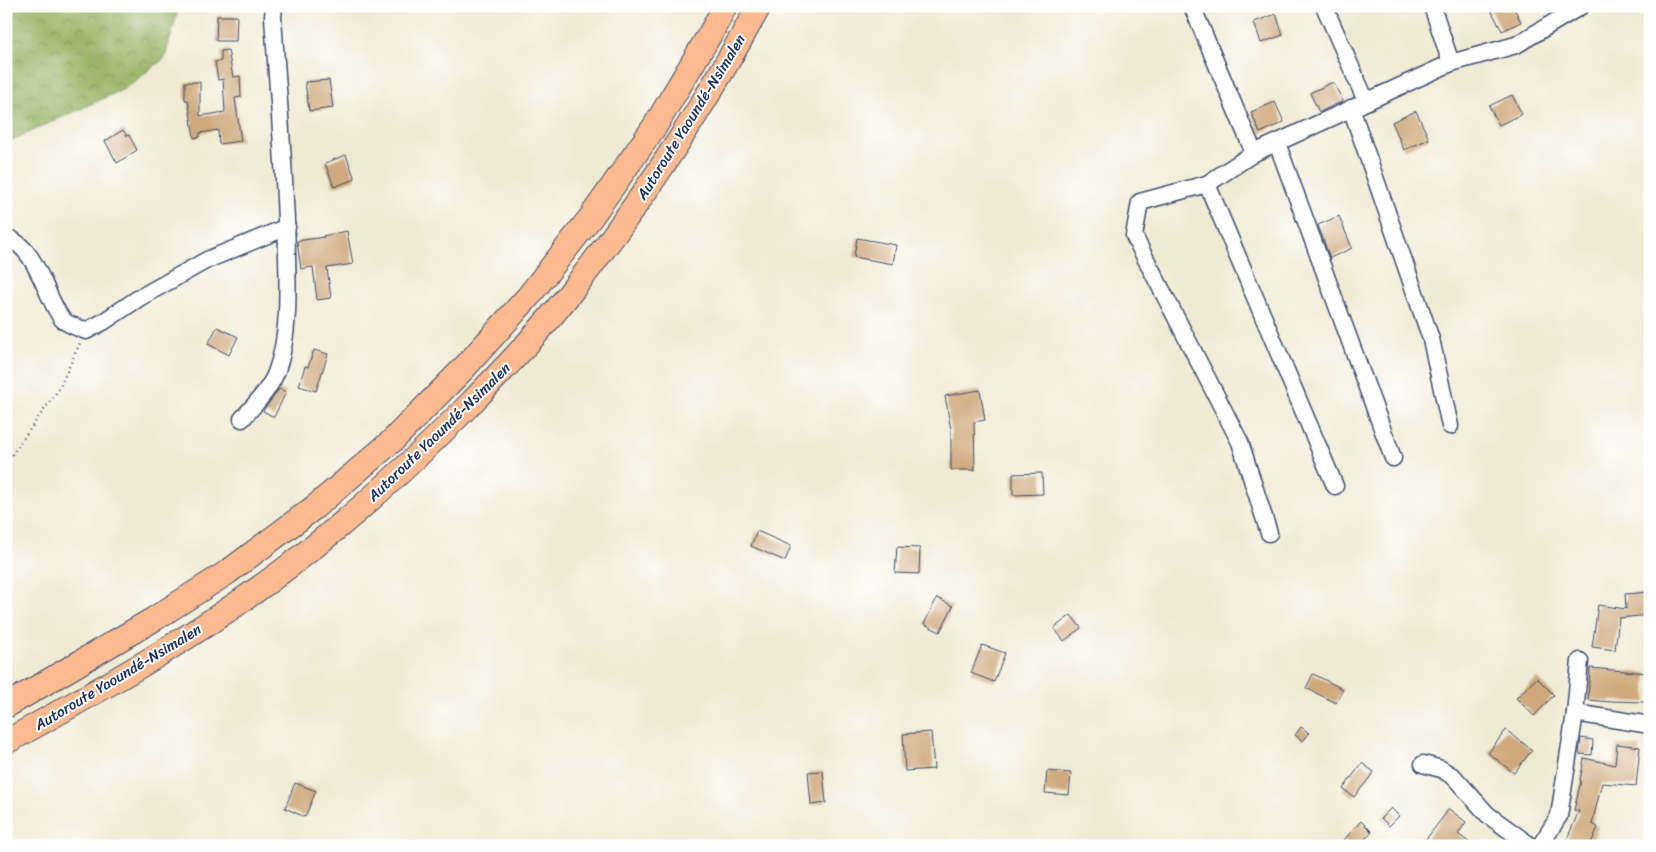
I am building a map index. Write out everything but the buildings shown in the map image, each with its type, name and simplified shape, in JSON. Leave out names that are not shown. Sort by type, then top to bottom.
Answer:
[{"type":"highway","name":"Autoroute Yaoundé-Nsimalen","points":[[6,706],[154,619],[228,572],[315,507],[392,441],[464,368],[528,297],[591,217],[655,126],[725,6]]},
{"type":"highway","name":"Autoroute Yaoundé-Nsimalen","points":[[6,742],[132,672],[212,621],[279,574],[378,494],[443,431],[510,363],[563,301],[628,215],[674,150],[715,84],[759,6]]},
{"type":"street","points":[[242,419],[268,386],[276,372],[282,355],[288,298],[286,226],[273,17],[274,6]]},
{"type":"street","points":[[1192,6],[1254,153]]},
{"type":"street","points":[[1324,6],[1359,105],[1431,339],[1450,426]]},
{"type":"street","points":[[1432,6],[1451,63]]},
{"type":"street","points":[[1269,534],[1240,442],[1134,236],[1140,202],[1207,184],[1254,153],[1277,142],[1451,63],[1516,44],[1581,6]]},
{"type":"street","points":[[1277,142],[1393,458]]},
{"type":"street","points":[[1207,184],[1335,486]]},
{"type":"street","points":[[6,237],[15,240],[32,259],[63,320],[86,331],[139,298],[207,260],[286,226]]},
{"type":"street","points":[[1540,846],[1559,816],[1575,713],[1580,661]]},
{"type":"street","points":[[1575,713],[1650,725]]},
{"type":"street","points":[[1423,764],[1441,769],[1454,777],[1488,815],[1530,846]]},
{"type":"path","points":[[6,463],[59,389],[86,331]]},
{"type":"green space","points":[[6,6],[179,6],[165,58],[124,89],[6,143]]}]
